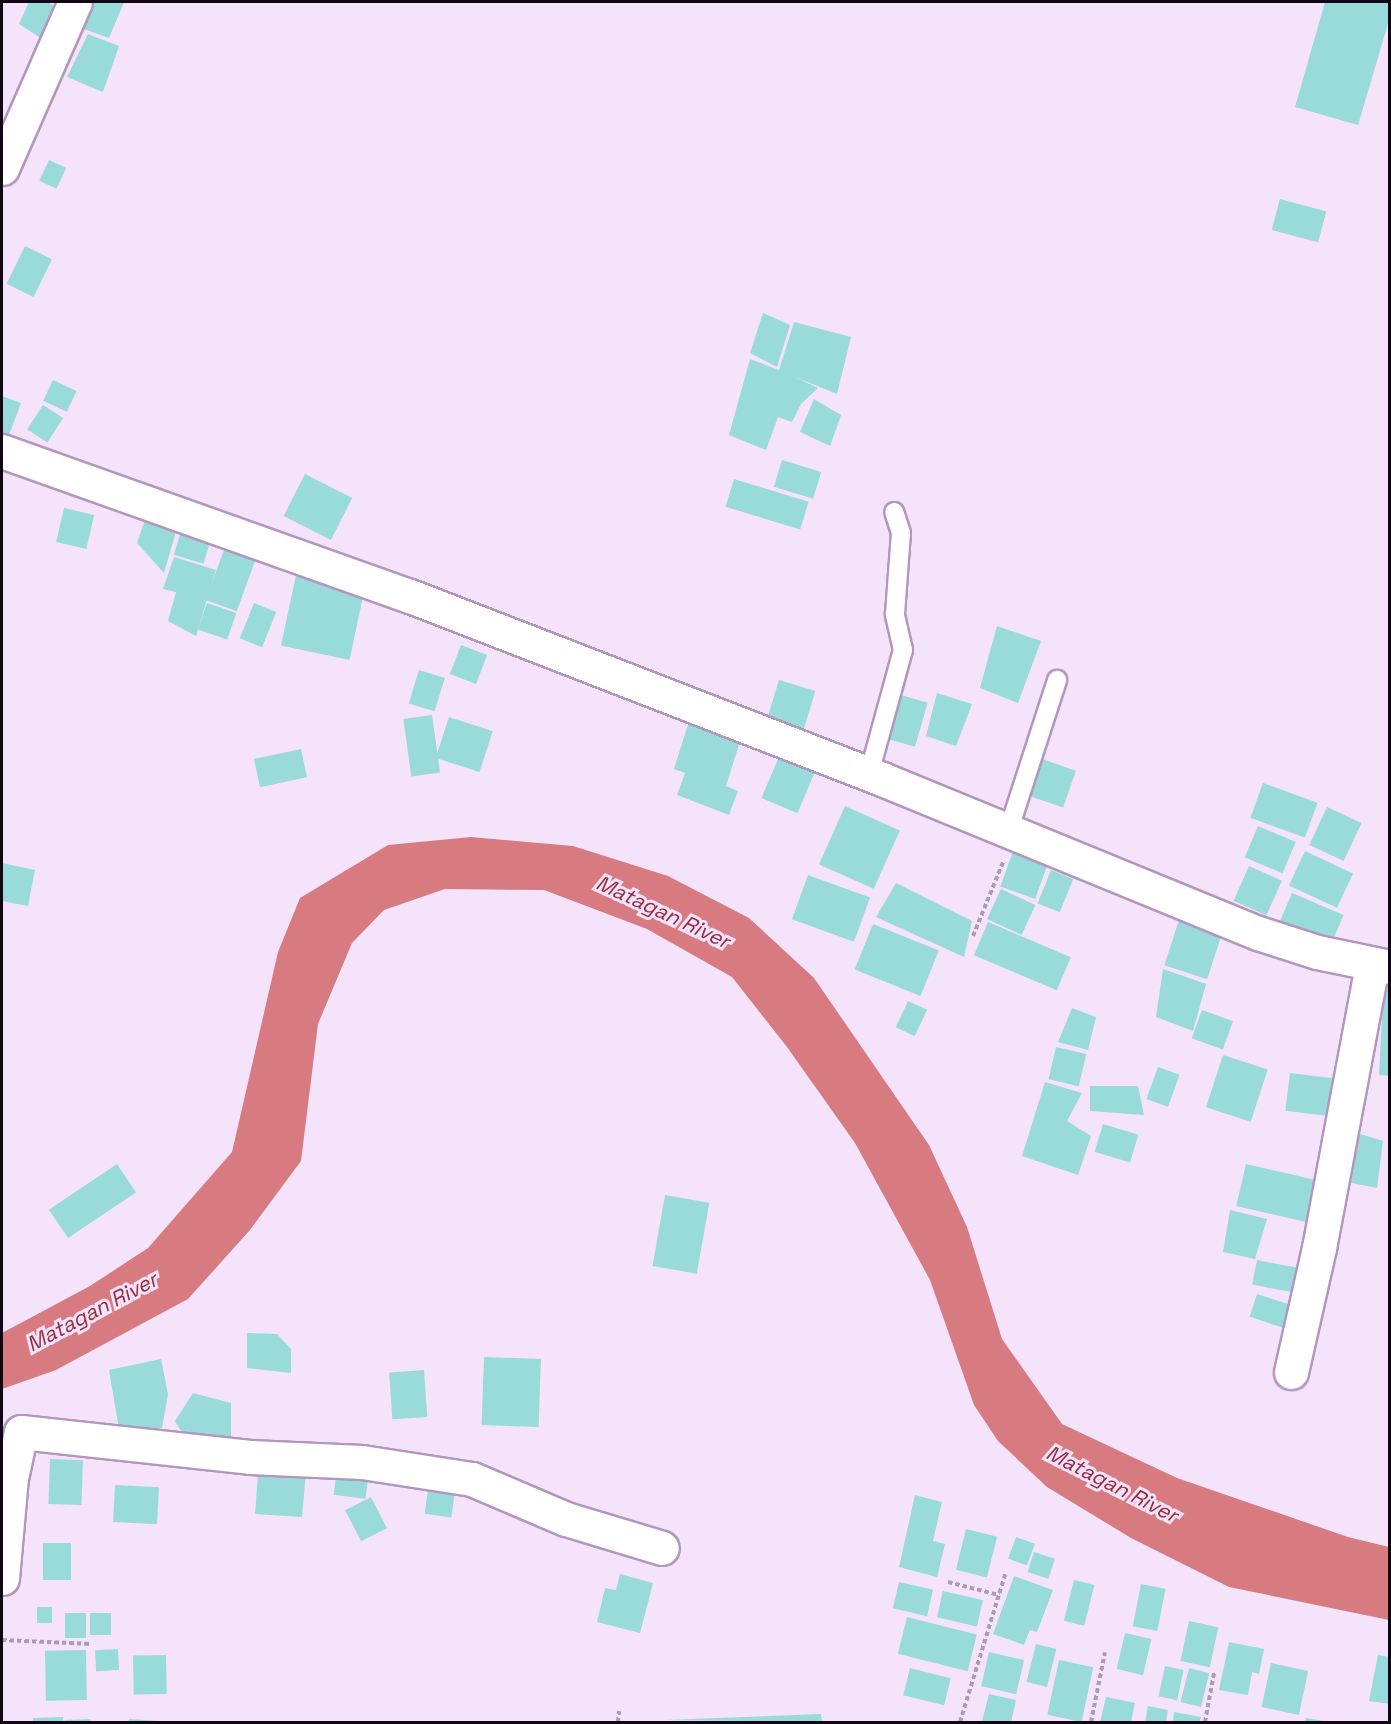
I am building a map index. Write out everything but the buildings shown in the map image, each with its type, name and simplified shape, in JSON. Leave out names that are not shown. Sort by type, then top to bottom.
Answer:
[{"type":"street","points":[[2,168],[75,2]]},
{"type":"street","points":[[2,452],[253,537],[869,774],[1258,933],[1381,965],[1291,1372]]},
{"type":"street","points":[[2,1578],[6,1527],[21,1432],[250,1457],[362,1462],[472,1479],[566,1518],[662,1548]]},
{"type":"lane","points":[[869,774],[903,650],[895,614],[901,533],[894,512]]},
{"type":"lane","points":[[1011,832],[1057,680]]},
{"type":"path","points":[[973,936],[1011,832]]},
{"type":"path","points":[[960,1722],[1006,1572]]},
{"type":"path","points":[[948,1582],[999,1595]]},
{"type":"path","points":[[2,1640],[92,1644]]},
{"type":"path","points":[[1091,1722],[1105,1652]]},
{"type":"path","points":[[1205,1722],[1214,1672]]},
{"type":"path","points":[[618,1722],[619,1711]]},
{"type":"water","name":"Matagan River","points":[[471,837],[573,846],[668,876],[749,918],[814,978],[929,1145],[967,1227],[1002,1339],[1062,1424],[1177,1478],[1348,1537],[1389,1547],[1389,1620],[1229,1587],[1131,1538],[1047,1487],[998,1441],[974,1405],[930,1280],[855,1143],[787,1047],[732,977],[647,929],[544,890],[445,889],[384,910],[352,943],[318,1024],[301,1161],[250,1230],[188,1299],[56,1370],[2,1389],[2,1333],[90,1286],[148,1248],[232,1152],[278,952],[300,898],[388,845]]}]
